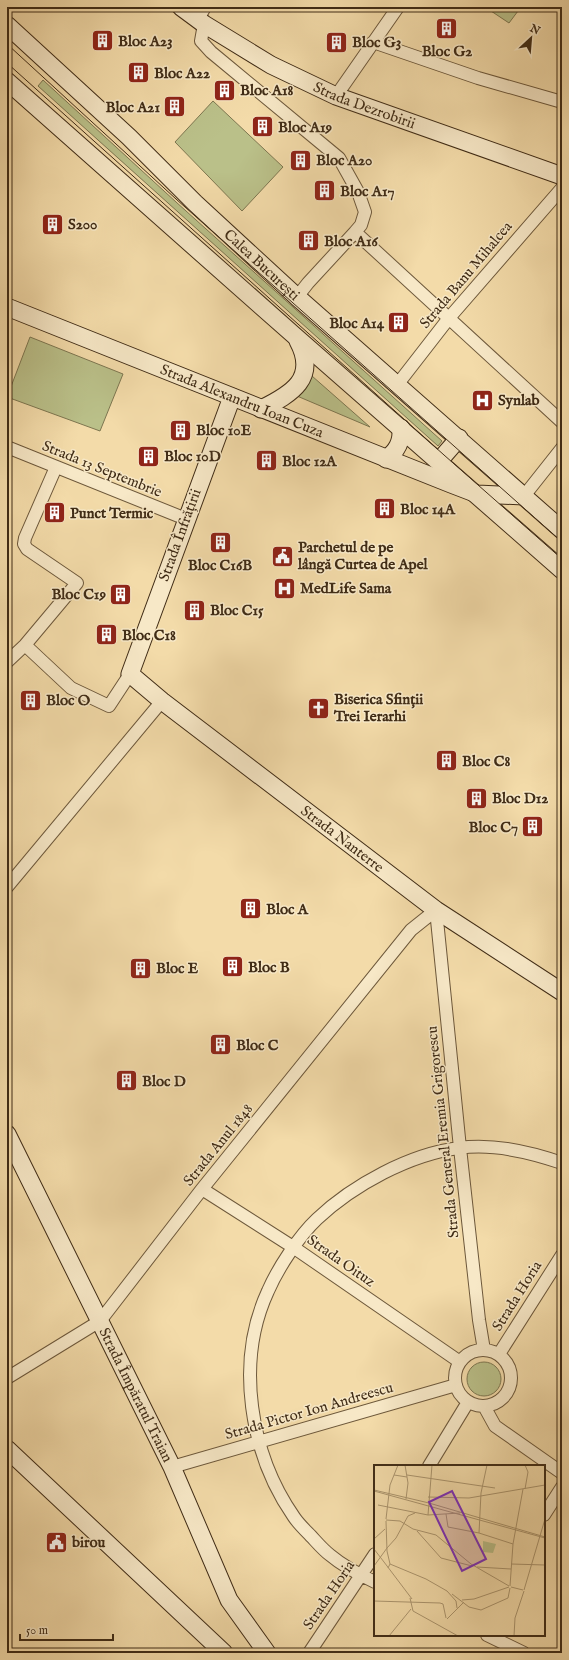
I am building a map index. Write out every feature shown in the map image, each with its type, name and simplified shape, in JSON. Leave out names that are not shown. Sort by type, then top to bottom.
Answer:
[{"type":"main road","name":"Strada Dezrobirii","points":[[181,7],[202,17],[271,65],[336,96],[562,176]]},
{"type":"main road","name":"Calea București","points":[[7,25],[129,137],[195,203],[297,298],[459,438],[562,530]]},
{"type":"main road","name":"Calea București","points":[[7,81],[562,570]]},
{"type":"main road","name":"Strada Alexandru Ioan Cuza","points":[[7,307],[477,494]]},
{"type":"main road","points":[[261,409],[294,390],[304,372],[305,357],[296,337]]},
{"type":"main road","name":"Strada Înfrățirii","points":[[130,674],[232,397]]},
{"type":"main road","points":[[386,459],[399,446],[402,435],[401,428]]},
{"type":"main road","points":[[439,461],[459,438]]},
{"type":"main road","points":[[477,494],[524,496]]},
{"type":"main road","name":"Strada Nanterre","points":[[130,674],[162,701],[436,910],[562,992]]},
{"type":"main road","name":"Strada Împăratul Traian","points":[[7,1134],[172,1467],[229,1600],[267,1653]]},
{"type":"main road","points":[[7,1449],[224,1653]]},
{"type":"street","points":[[336,96],[398,7]]},
{"type":"street","points":[[202,17],[201,41],[211,52],[339,158],[358,192],[364,212],[361,225],[308,283],[297,298]]},
{"type":"street","points":[[373,42],[478,78],[562,102]]},
{"type":"street","name":"Strada Banu Mihalcea","points":[[397,385],[449,318],[562,188]]},
{"type":"street","points":[[355,232],[562,422]]},
{"type":"street","name":"Strada 13 Septembrie","points":[[7,447],[186,520]]},
{"type":"street","points":[[524,496],[562,448]]},
{"type":"street","points":[[7,662],[25,645],[77,583],[27,549],[24,544],[25,538],[56,467]]},
{"type":"street","points":[[25,645],[71,688],[108,706],[130,674]]},
{"type":"street","points":[[7,887],[162,701]]},
{"type":"street","name":"Strada General Eremia Grigorescu","points":[[436,910],[460,1148],[479,1320],[484,1350]]},
{"type":"street","name":"Strada Anul 1848","points":[[7,1378],[100,1321],[202,1189],[411,930],[436,910]]},
{"type":"street","points":[[374,1582],[362,1576],[330,1555],[294,1518],[275,1486],[264,1461],[253,1415],[250,1356],[254,1329],[268,1291],[293,1247],[316,1220],[343,1197],[399,1166],[441,1151],[460,1148],[490,1147],[518,1151],[562,1163]]},
{"type":"street","name":"Strada Oituz","points":[[202,1189],[293,1247],[460,1362]]},
{"type":"street","name":"Strada Horia","points":[[499,1354],[562,1255]]},
{"type":"street","points":[[484,1350],[499,1354],[506,1361],[512,1377],[511,1386],[507,1394],[501,1401],[493,1405],[484,1406],[468,1402],[462,1397],[456,1385],[455,1377],[460,1362],[466,1355],[475,1351],[484,1350]]},
{"type":"street","name":"Strada Pictor Ion Andreescu","points":[[172,1467],[456,1385]]},
{"type":"street","points":[[430,1465],[468,1402]]},
{"type":"street","points":[[484,1406],[495,1426],[562,1473]]},
{"type":"street","points":[[545,1512],[562,1487]]},
{"type":"street","name":"Strada Horia","points":[[309,1653],[362,1576],[374,1556]]},
{"type":"street","points":[[489,1636],[524,1653]]},
{"type":"green space","points":[[485,7],[521,7],[509,23]]},
{"type":"green space","points":[[43,80],[176,202],[442,441],[438,446],[38,86]]},
{"type":"green space","points":[[213,101],[283,167],[242,211],[175,142]]},
{"type":"green space","points":[[30,337],[123,374],[100,431],[7,397]]},
{"type":"green space","points":[[312,376],[370,427],[297,396]]},
{"type":"green space","points":[[484,1362],[496,1367],[501,1379],[496,1391],[484,1396],[472,1391],[467,1379],[472,1367]]},
{"type":"tram line","points":[[7,44],[176,199],[562,542]]},
{"type":"tram line","points":[[7,63],[562,559]]},
{"type":"place","name":"Bloc G2","points":[[447,28]]},
{"type":"place","name":"Bloc A23","points":[[102,41]]},
{"type":"place","name":"Bloc G3","points":[[337,42]]},
{"type":"place","name":"Bloc A22","points":[[139,73]]},
{"type":"place","name":"Bloc A18","points":[[224,90]]},
{"type":"place","name":"Bloc A21","points":[[175,107]]},
{"type":"place","name":"Bloc A19","points":[[262,127]]},
{"type":"place","name":"Bloc A20","points":[[300,160]]},
{"type":"place","name":"Bloc A17","points":[[324,191]]},
{"type":"place","name":"S200","points":[[53,224]]},
{"type":"place","name":"Bloc A16","points":[[309,241]]},
{"type":"place","name":"Bloc A14","points":[[399,323]]},
{"type":"place","name":"Synlab","points":[[483,400]]},
{"type":"place","name":"Bloc 10E","points":[[180,430]]},
{"type":"place","name":"Bloc 10D","points":[[148,456]]},
{"type":"place","name":"Bloc 12A","points":[[266,461]]},
{"type":"place","name":"Bloc 14A","points":[[384,509]]},
{"type":"place","name":"Punct Termic","points":[[55,513]]},
{"type":"place","name":"Bloc C16B","points":[[220,542]]},
{"type":"place","name":"Parchetul de pe lângă Curtea de Apel","points":[[282,556]]},
{"type":"place","name":"MedLife Sama","points":[[285,588]]},
{"type":"place","name":"Bloc C19","points":[[121,594]]},
{"type":"place","name":"Bloc C15","points":[[194,610]]},
{"type":"place","name":"Bloc C18","points":[[106,635]]},
{"type":"place","name":"Bloc O","points":[[31,700]]},
{"type":"place","name":"Biserica Sfinții Trei Ierarhi","points":[[318,708]]},
{"type":"place","name":"Bloc C8","points":[[446,761]]},
{"type":"place","name":"Bloc D12","points":[[477,798]]},
{"type":"place","name":"Bloc C7","points":[[533,827]]},
{"type":"place","name":"Bloc A","points":[[250,909]]},
{"type":"place","name":"Bloc B","points":[[233,967]]},
{"type":"place","name":"Bloc E","points":[[141,968]]},
{"type":"place","name":"Bloc C","points":[[221,1045]]},
{"type":"place","name":"Bloc D","points":[[127,1081]]},
{"type":"place","name":"birou","points":[[57,1542]]}]
